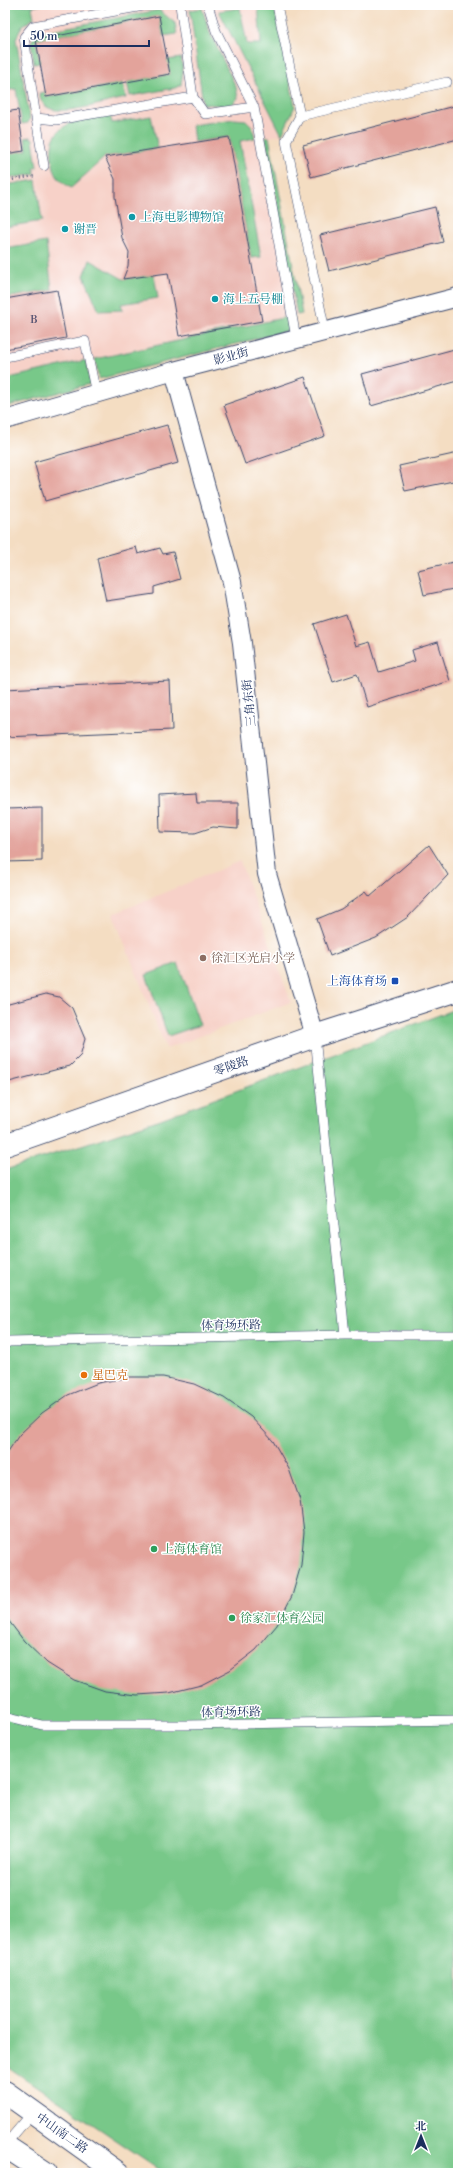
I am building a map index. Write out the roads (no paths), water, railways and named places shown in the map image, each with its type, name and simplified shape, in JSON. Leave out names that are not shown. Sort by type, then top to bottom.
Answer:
[{"type":"street","name":"影业街","points":[[5,420],[174,371],[458,297]]},
{"type":"street","name":"三角东街","points":[[174,371],[232,582],[242,643],[267,874],[315,1036]]},
{"type":"street","name":"零陵路","points":[[5,1145],[315,1036],[458,990]]},
{"type":"street","name":"中山南二路","points":[[5,2092],[118,2173]]},
{"type":"street","points":[[5,2145],[46,2173]]},
{"type":"lane","points":[[44,166],[24,37],[33,26],[149,5]]},
{"type":"lane","points":[[180,5],[194,96],[205,114],[254,107]]},
{"type":"lane","points":[[208,5],[216,31],[254,107],[296,338]]},
{"type":"lane","points":[[277,5],[300,116],[286,141],[325,331]]},
{"type":"lane","points":[[300,116],[447,82]]},
{"type":"lane","points":[[36,118],[56,120],[194,96]]},
{"type":"lane","points":[[5,357],[84,339],[96,394]]},
{"type":"lane","points":[[315,1036],[345,1335]]},
{"type":"lane","name":"体育场环路","points":[[5,1344],[9,1342],[345,1335],[458,1335]]},
{"type":"lane","name":"体育场环路","points":[[5,1716],[42,1725],[187,1725],[458,1720]]},
{"type":"lane","points":[[5,2145],[33,2112]]},
{"type":"place","name":"上海电影博物馆","points":[[132,217]]},
{"type":"place","name":"谢晋","points":[[65,229]]},
{"type":"place","name":"海上五号棚","points":[[215,299]]},
{"type":"place","name":"徐汇区光启小学","points":[[203,958]]},
{"type":"place","name":"上海体育场","points":[[395,981]]},
{"type":"place","name":"星巴克","points":[[84,1375]]},
{"type":"place","name":"上海体育馆","points":[[154,1549]]},
{"type":"place","name":"徐家汇体育公园","points":[[232,1618]]}]
